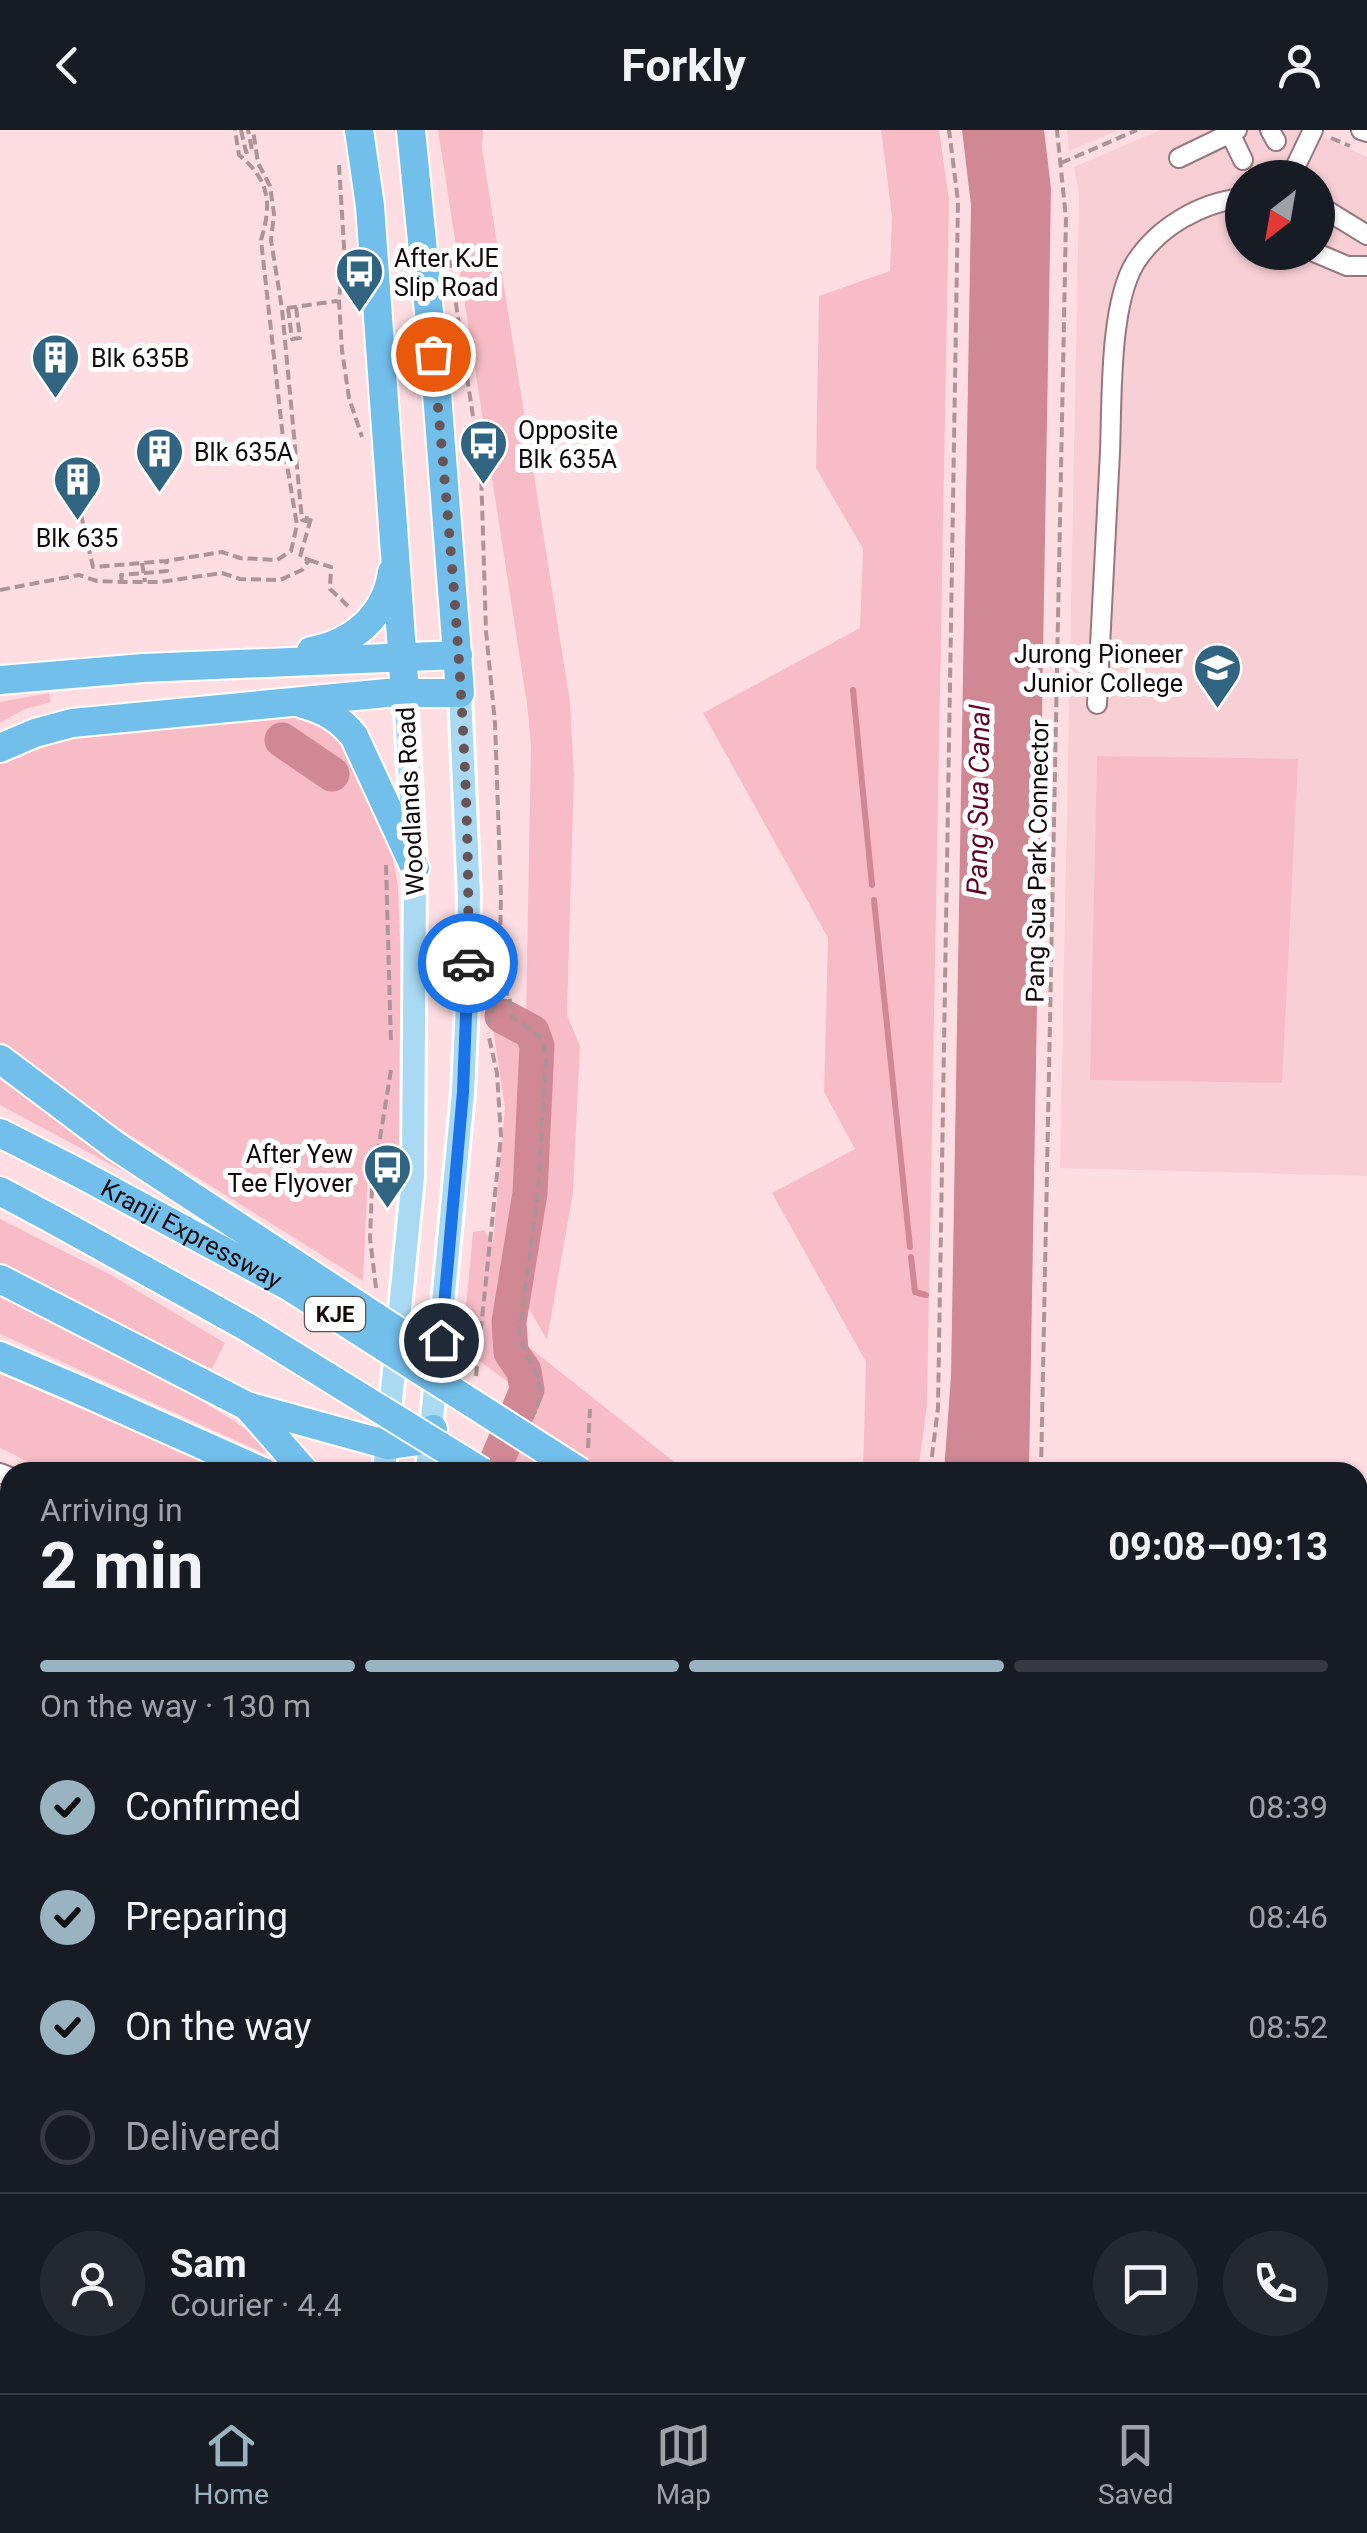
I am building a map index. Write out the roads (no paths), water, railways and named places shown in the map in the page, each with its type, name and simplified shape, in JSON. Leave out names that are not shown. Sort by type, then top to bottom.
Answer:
[{"type":"highway","points":[[0,748],[72,723],[292,700],[460,693],[411,130]]},
{"type":"highway","name":"Woodlands Road","points":[[349,139],[370,206],[404,693]]},
{"type":"highway","points":[[256,662],[333,646],[366,625],[390,590],[396,543]]},
{"type":"highway","points":[[0,680],[256,662],[458,655]]},
{"type":"highway","points":[[292,700],[324,710],[341,720],[354,736],[415,868]]},
{"type":"highway","points":[[0,1059],[117,1147],[422,1348],[578,1462]]},
{"type":"highway","name":"Kranji Expressway","points":[[0,1133],[290,1287],[576,1462]]},
{"type":"highway","name":"KJE","points":[[0,1191],[246,1327],[466,1462]]},
{"type":"highway","points":[[0,1280],[247,1406],[386,1459],[433,1429]]},
{"type":"highway","points":[[0,1356],[241,1462]]},
{"type":"highway","points":[[247,1406],[296,1462]]},
{"type":"main road","name":"Woodlands Road","points":[[386,1459],[413,1177],[415,868],[404,693]]},
{"type":"main road","points":[[428,1462],[463,1092],[467,1004],[469,896],[460,693]]},
{"type":"street","points":[[1179,158],[1233,132],[1243,160]]},
{"type":"street","points":[[1302,160],[1321,133]]},
{"type":"street","points":[[1097,704],[1115,351],[1123,292],[1133,266],[1151,241],[1178,219],[1225,204]]},
{"type":"street","points":[[1335,215],[1367,235]]},
{"type":"street","points":[[1335,261],[1347,266],[1367,266]]},
{"type":"water","name":"Pang Sua Canal","points":[[962,130],[1044,130],[1051,188],[1029,1462],[945,1462],[951,1376],[971,205]]},
{"type":"waterway","points":[[853,690],[872,885]]},
{"type":"waterway","points":[[282,740],[332,774]]},
{"type":"waterway","points":[[874,900],[910,1247]]},
{"type":"waterway","points":[[496,1462],[527,1390],[524,1371],[511,1352],[509,1322],[530,1193],[537,1046],[532,1032],[502,1016]]},
{"type":"waterway","points":[[911,1257],[915,1292],[926,1295]]},
{"type":"place","name":"After KJE Slip Road","points":[[359,314]]},
{"type":"place","name":"Blk 635B","points":[[56,400]]},
{"type":"place","name":"Opposite Blk 635A","points":[[483,486]]},
{"type":"place","name":"Blk 635A","points":[[159,494]]},
{"type":"place","name":"Blk 635","points":[[77,522]]},
{"type":"place","name":"Jurong Pioneer Junior College","points":[[1218,710]]},
{"type":"place","name":"After Yew Tee Flyover","points":[[388,1210]]}]
